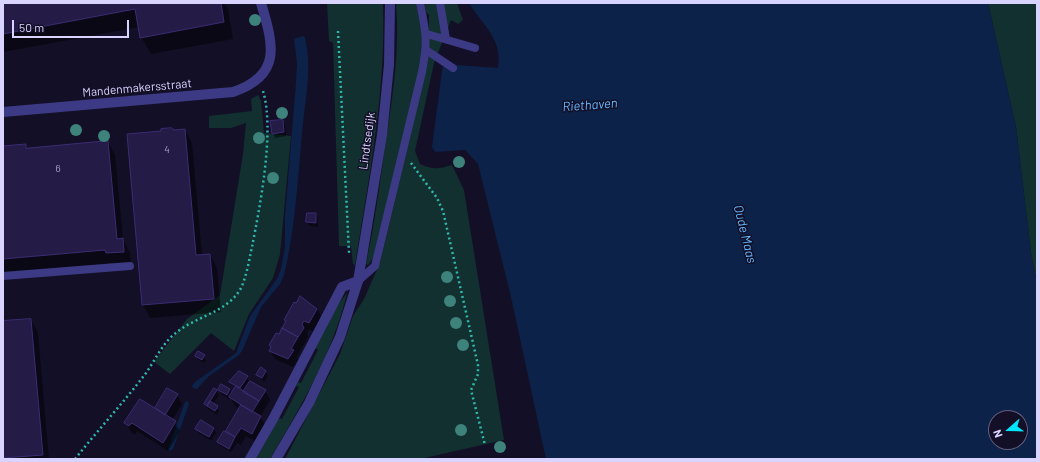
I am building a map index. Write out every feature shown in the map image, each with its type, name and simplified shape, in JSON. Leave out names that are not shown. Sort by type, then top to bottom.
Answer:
[{"type":"street","name":"Mandenmakersstraat","points":[[3,112],[233,92],[248,87],[259,79],[266,70],[271,55],[272,44],[261,3]]},
{"type":"street","name":"Lindtsedijk","points":[[276,459],[309,403],[340,337],[358,281],[382,135],[389,65],[390,3]]},
{"type":"street","points":[[250,459],[274,419],[342,287],[358,281]]},
{"type":"lane","points":[[358,281],[375,266],[426,50],[427,34],[420,3]]},
{"type":"lane","points":[[440,3],[446,39]]},
{"type":"lane","points":[[427,34],[475,48]]},
{"type":"lane","points":[[426,50],[453,68]]},
{"type":"lane","points":[[3,276],[130,266]]},
{"type":"path","points":[[338,31],[349,260]]},
{"type":"path","points":[[74,459],[146,373],[169,338],[186,326],[215,312],[230,301],[241,288],[246,273],[257,221],[267,141],[265,100],[259,79]]},
{"type":"path","points":[[403,151],[437,198],[443,211],[478,365],[478,374],[471,390],[485,444]]},
{"type":"green space","points":[[327,3],[383,3],[382,69],[379,102],[371,167],[355,265],[353,264],[351,246],[339,246],[333,43],[329,41]]},
{"type":"green space","points":[[396,3],[416,3],[422,34],[421,63],[373,258],[368,265],[366,264],[377,202],[393,89],[397,37]]},
{"type":"green space","points":[[424,3],[457,3],[463,20],[458,24],[451,20],[434,63],[415,151],[420,164],[425,166],[436,168],[452,165],[464,190],[504,440],[420,459],[285,459],[340,354],[353,316],[364,299],[380,263],[428,62],[429,15],[426,12]]},
{"type":"green space","points":[[988,3],[1037,3],[1037,283],[1031,253],[1016,127]]},
{"type":"green space","points":[[258,95],[261,101],[264,133],[291,136],[280,254],[273,278],[249,314],[234,351],[211,333],[170,374],[154,362],[187,319],[220,295],[243,154],[246,123],[231,128],[209,128],[209,116],[252,111],[251,99]]},
{"type":"green space","points":[[347,293],[333,337],[315,379],[270,459],[256,459],[279,418],[282,419],[299,387],[296,386],[298,382],[301,383],[318,350],[315,348],[339,303]]},
{"type":"water","points":[[469,3],[988,3],[1016,127],[1031,253],[1037,283],[1037,459],[546,459],[511,297],[478,164],[465,150],[435,152],[432,147],[443,64],[498,68],[498,49],[491,33]]},
{"type":"water","points":[[303,36],[305,38],[307,49],[308,80],[294,219],[284,275],[280,284],[261,307],[239,355],[209,376],[197,389],[193,388],[192,386],[195,382],[236,353],[250,316],[277,279],[281,269],[285,247],[285,216],[296,82],[297,63],[294,39]]},
{"type":"water","points":[[188,401],[189,404],[173,449],[169,451],[168,449],[185,402]]},
{"type":"building","points":[[3,3],[221,3],[224,22],[140,38],[135,9],[3,34]]},
{"type":"building","points":[[283,120],[284,132],[272,134],[270,121]]},
{"type":"building","points":[[172,128],[174,130],[185,129],[196,255],[210,254],[214,299],[142,305],[127,134],[161,131],[161,129]]},
{"type":"building","points":[[108,141],[117,239],[123,238],[124,252],[106,253],[105,250],[3,259],[3,146],[26,144],[26,148]]},
{"type":"building","points":[[307,213],[316,213],[316,223],[306,222]]},
{"type":"building","points":[[300,296],[317,309],[309,323],[304,321],[302,324],[304,328],[298,337],[282,328],[286,321],[284,320],[294,302],[296,303]]},
{"type":"building","points":[[31,319],[43,455],[3,458],[3,321]]},
{"type":"building","points":[[282,328],[298,337],[291,349],[294,350],[288,359],[269,351],[271,347],[269,345],[276,333],[279,334]]},
{"type":"building","points":[[198,351],[205,355],[202,360],[195,356]]},
{"type":"building","points":[[261,367],[266,371],[262,378],[256,375]]},
{"type":"building","points":[[239,371],[248,376],[240,388],[229,382]]},
{"type":"building","points":[[250,381],[266,390],[259,401],[243,392]]},
{"type":"building","points":[[221,384],[230,389],[227,395],[218,390]]},
{"type":"building","points":[[236,386],[259,401],[252,412],[229,397]]},
{"type":"building","points":[[167,388],[178,394],[165,415],[155,408]]},
{"type":"building","points":[[214,388],[217,390],[207,406],[204,404]]},
{"type":"building","points":[[140,399],[176,421],[163,443],[132,423],[129,426],[124,423]]},
{"type":"building","points":[[210,401],[218,406],[215,411],[207,406]]},
{"type":"building","points":[[241,405],[261,416],[252,434],[241,428],[235,437],[226,431]]},
{"type":"building","points":[[201,420],[214,428],[209,437],[195,429]]},
{"type":"building","points":[[224,431],[235,437],[229,449],[217,442]]},
{"type":"water label","name":"Riethaven","points":[[590,105]]},
{"type":"water label","name":"Oude Maas","points":[[745,234]]}]
